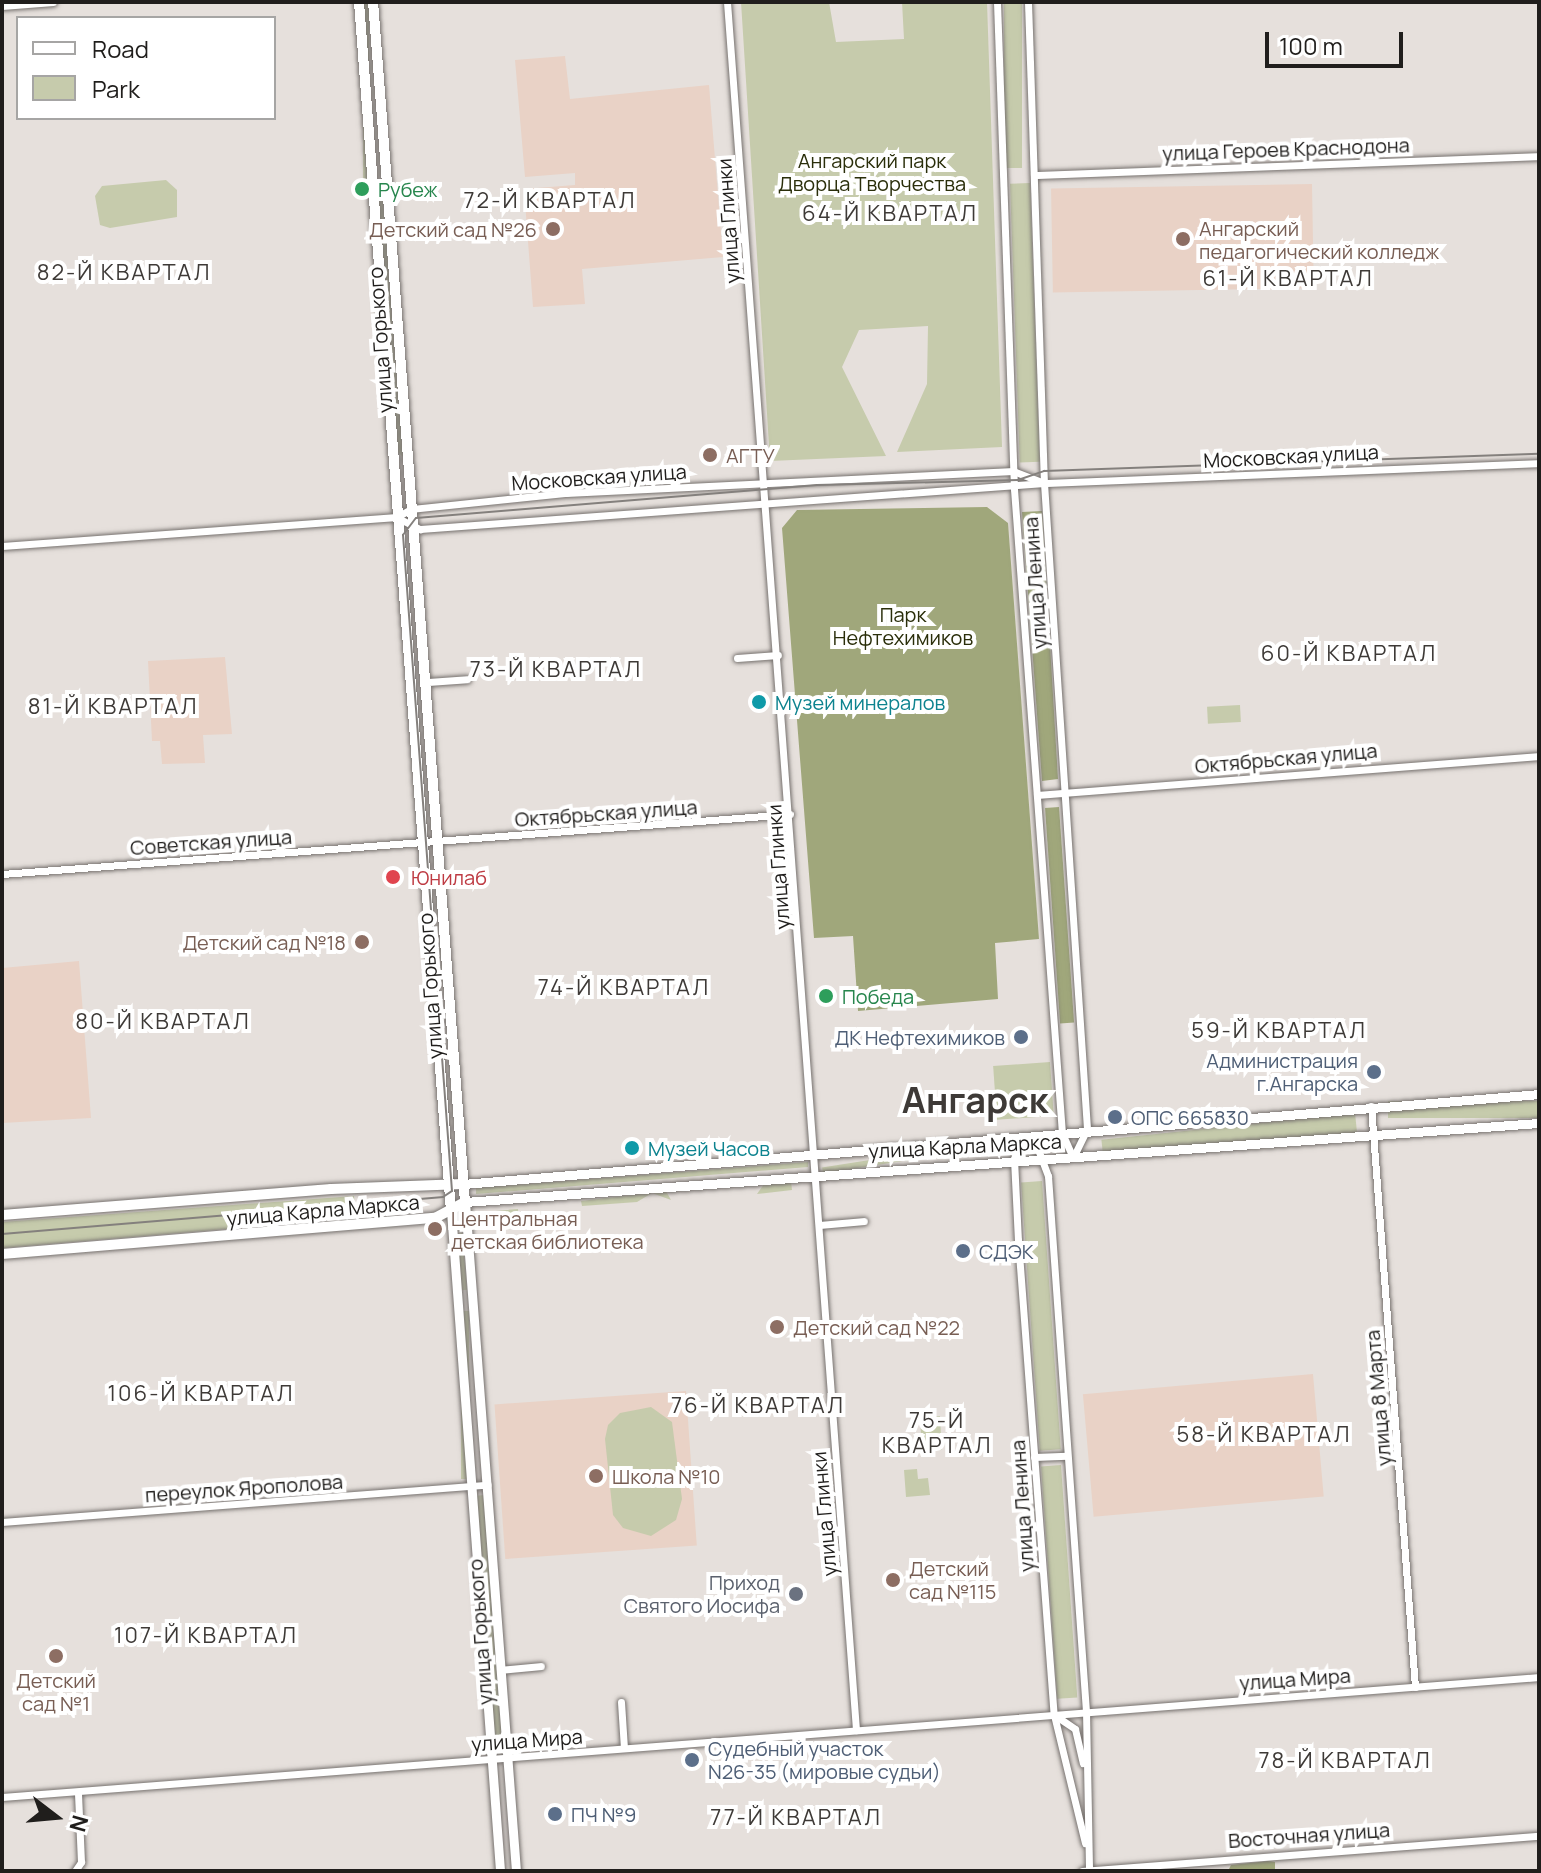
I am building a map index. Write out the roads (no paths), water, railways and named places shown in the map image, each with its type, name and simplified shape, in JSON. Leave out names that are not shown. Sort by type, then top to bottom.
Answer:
[{"type":"main road","name":"улица Горького","points":[[359,2],[451,1211]]},
{"type":"main road","name":"улица Горького","points":[[373,2],[411,509],[428,682],[465,1202]]},
{"type":"main road","name":"улица Карла Маркса","points":[[2,1215],[448,1182],[463,1184]]},
{"type":"main road","name":"улица Карла Маркса","points":[[2,1254],[399,1222],[451,1211],[465,1202]]},
{"type":"street","points":[[2,6],[53,2]]},
{"type":"street","name":"улица Глинки","points":[[727,2],[856,1730]]},
{"type":"street","name":"улица Ленина","points":[[997,2],[1014,489],[1062,1133]]},
{"type":"street","name":"улица Ленина","points":[[1028,2],[1044,483],[1087,1129],[1073,1158]]},
{"type":"street","name":"улица Героев Краснодона","points":[[1034,175],[1539,156]]},
{"type":"street","name":"Московская улица","points":[[413,527],[765,500],[1014,489],[1044,483],[1539,463]]},
{"type":"street","name":"Московская улица","points":[[2,546],[397,517],[411,509],[765,482],[1013,471],[1044,483]]},
{"type":"street","points":[[397,517],[413,527]]},
{"type":"street","points":[[737,658],[778,655]]},
{"type":"street","points":[[428,682],[467,679]]},
{"type":"street","name":"Октябрьская улица","points":[[1037,795],[1539,756]]},
{"type":"street","name":"Октябрьская улица","points":[[423,843],[790,814]]},
{"type":"street","name":"Советская улица","points":[[2,874],[423,843]]},
{"type":"street","name":"улица Карла Маркса","points":[[463,1184],[1020,1138],[1087,1129],[1539,1094]]},
{"type":"street","name":"улица 8 Марта","points":[[1371,1106],[1415,1687]]},
{"type":"street","name":"улица Карла Маркса","points":[[465,1202],[816,1173],[1014,1159],[1073,1158],[1539,1123]]},
{"type":"street","name":"улица Карла Маркса","points":[[1062,1133],[1073,1158]]},
{"type":"street","points":[[1033,1136],[1044,1159],[1086,1711],[1087,1870]]},
{"type":"street","name":"улица Ленина","points":[[1020,1138],[1014,1159],[1054,1715],[1087,1870]]},
{"type":"street","name":"улица Горького","points":[[465,1202],[516,1871]]},
{"type":"street","name":"улица Горького","points":[[451,1211],[473,1487],[489,1759],[500,1871]]},
{"type":"street","points":[[820,1225],[864,1221]]},
{"type":"street","points":[[456,1298],[472,1297]]},
{"type":"street","points":[[1034,1457],[1067,1456]]},
{"type":"street","name":"переулок Ярополова","points":[[2,1522],[488,1485]]},
{"type":"street","points":[[500,1670],[541,1666]]},
{"type":"street","name":"улица Мира","points":[[2,1797],[1539,1677]]},
{"type":"street","points":[[621,1702],[624,1748]]},
{"type":"street","points":[[1054,1715],[1075,1729],[1087,1789]]},
{"type":"street","points":[[75,1871],[81,1862],[78,1792]]},
{"type":"street","name":"Восточная улица","points":[[1087,1870],[1539,1836]]},
{"type":"tram line","points":[[2,1234],[443,1197],[452,1191],[403,535],[416,518],[817,485],[1018,480],[1044,471],[1539,454]]},
{"type":"place","name":"Рубеж","points":[[362,189]]},
{"type":"place","name":"Детский сад №26","points":[[553,229]]},
{"type":"place","name":"Ангарский педагогический колледж","points":[[1183,239]]},
{"type":"place","name":"АГТУ","points":[[710,455]]},
{"type":"place","name":"Музей минералов","points":[[759,702]]},
{"type":"place","name":"Юнилаб","points":[[393,877]]},
{"type":"place","name":"Детский сад №18","points":[[362,942]]},
{"type":"place","name":"Победа","points":[[826,996]]},
{"type":"place","name":"ДК Нефтехимиков","points":[[1021,1037]]},
{"type":"place","name":"Администрация г.Ангарска","points":[[1374,1072]]},
{"type":"place","name":"ОПС 665830","points":[[1115,1117]]},
{"type":"place","name":"Музей Часов","points":[[632,1148]]},
{"type":"place","name":"Центральная детская библиотека","points":[[435,1229]]},
{"type":"place","name":"СДЭК","points":[[963,1251]]},
{"type":"place","name":"Детский сад №22","points":[[777,1327]]},
{"type":"place","name":"Школа №10","points":[[596,1476]]},
{"type":"place","name":"Детский сад №115","points":[[893,1580]]},
{"type":"place","name":"Приход Святого Иосифа","points":[[796,1594]]},
{"type":"place","name":"Детский сад №1","points":[[56,1656]]},
{"type":"place","name":"Судебный участок N26-35 (мировые судьи)","points":[[692,1760]]},
{"type":"place","name":"ПЧ №9","points":[[555,1814]]},
{"type":"district","name":"72-Й КВАРТАЛ","points":[[550,201]]},
{"type":"district","name":"64-Й КВАРТАЛ","points":[[890,214]]},
{"type":"district","name":"82-Й КВАРТАЛ","points":[[124,273]]},
{"type":"district","name":"61-Й КВАРТАЛ","points":[[1288,279]]},
{"type":"district","name":"60-Й КВАРТАЛ","points":[[1349,654]]},
{"type":"district","name":"73-Й КВАРТАЛ","points":[[556,670]]},
{"type":"district","name":"81-Й КВАРТАЛ","points":[[113,707]]},
{"type":"district","name":"74-Й КВАРТАЛ","points":[[624,988]]},
{"type":"district","name":"80-Й КВАРТАЛ","points":[[163,1022]]},
{"type":"district","name":"59-Й КВАРТАЛ","points":[[1279,1031]]},
{"type":"district","name":"Ангарск","points":[[975,1100]]},
{"type":"district","name":"106-Й КВАРТАЛ","points":[[201,1394]]},
{"type":"district","name":"76-Й КВАРТАЛ","points":[[758,1406]]},
{"type":"district","name":"75-Й КВАРТАЛ","points":[[937,1432]]},
{"type":"district","name":"58-Й КВАРТАЛ","points":[[1264,1435]]},
{"type":"district","name":"107-Й КВАРТАЛ","points":[[206,1636]]},
{"type":"district","name":"78-Й КВАРТАЛ","points":[[1345,1761]]},
{"type":"district","name":"77-Й КВАРТАЛ","points":[[796,1818]]},
{"type":"park label","name":"Ангарский парк Дворца Творчества","points":[[872,172]]},
{"type":"park label","name":"Парк Нефтехимиков","points":[[903,626]]}]
